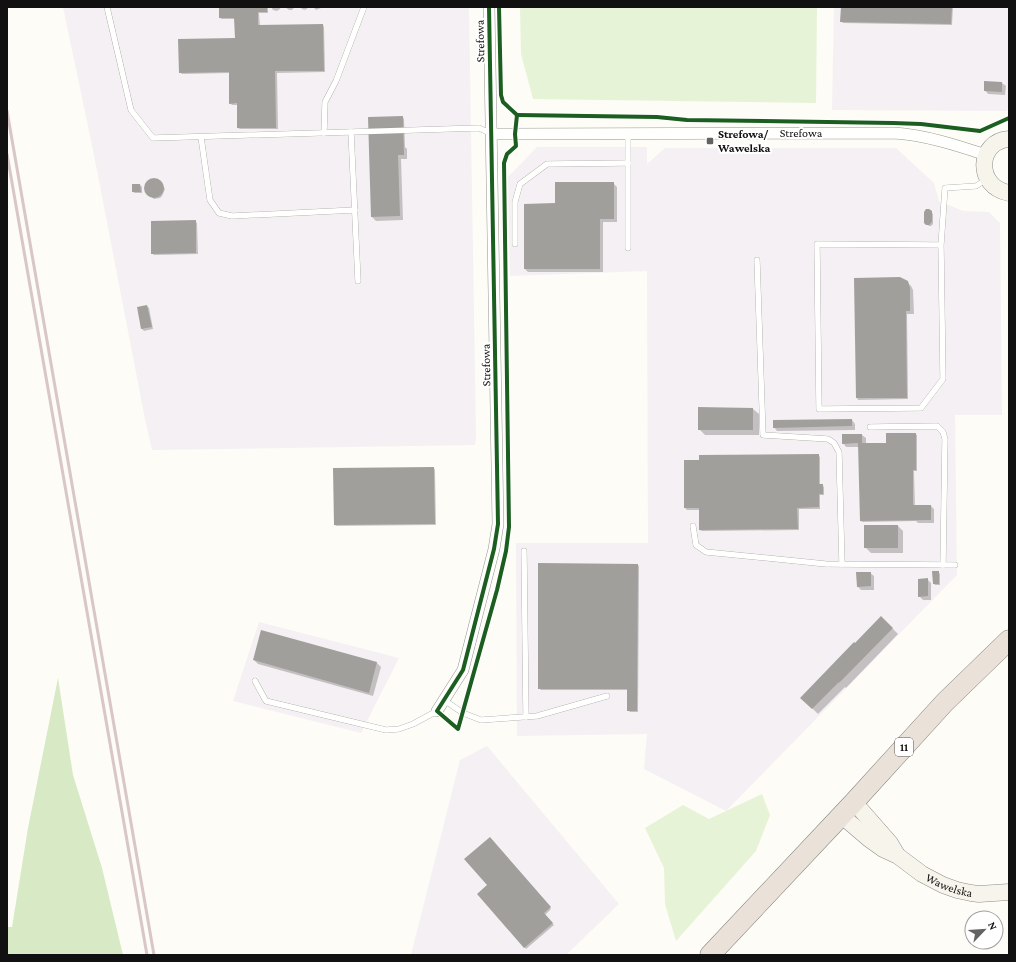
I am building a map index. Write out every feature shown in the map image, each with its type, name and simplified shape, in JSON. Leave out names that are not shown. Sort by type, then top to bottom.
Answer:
[{"type":"highway","name":"11","points":[[710,955],[848,809],[945,702],[1004,644]]},
{"type":"street","name":"Strefowa","points":[[437,711],[463,670],[494,549],[498,524],[490,7]]},
{"type":"street","name":"Strefowa","points":[[492,134],[894,133],[919,136],[966,148],[986,155]]},
{"type":"street","points":[[1009,139],[994,144],[986,155],[984,163],[985,172],[994,187],[1002,192],[1009,193]]},
{"type":"street","name":"Wawelska","points":[[848,809],[869,839],[898,856],[922,874],[943,885],[956,890],[979,894],[1009,892]]},
{"type":"lane","points":[[107,7],[132,110],[153,138],[479,128],[492,134]]},
{"type":"lane","points":[[324,133],[325,102],[336,81],[364,7]]},
{"type":"lane","points":[[351,132],[358,282]]},
{"type":"lane","points":[[628,134],[628,248]]},
{"type":"lane","points":[[201,137],[210,200],[219,212],[232,216],[355,210]]},
{"type":"lane","points":[[515,244],[515,202],[520,184],[547,164],[628,163]]},
{"type":"lane","points":[[941,245],[816,244],[819,409],[921,408],[943,379],[941,245],[945,188],[976,186],[988,179]]},
{"type":"lane","points":[[757,260],[763,435],[828,439],[834,444],[839,452],[842,564]]},
{"type":"lane","points":[[870,427],[937,426],[943,432],[945,438],[944,565]]},
{"type":"lane","points":[[693,526],[696,545],[706,552],[826,564],[955,565]]},
{"type":"lane","points":[[524,551],[526,717]]},
{"type":"lane","points":[[255,681],[266,701],[386,730],[399,729],[413,724],[437,711]]},
{"type":"lane","points":[[444,700],[463,713],[481,720],[537,716],[607,696]]},
{"type":"shaded area","points":[[63,7],[469,7],[475,445],[152,450],[94,155]]},
{"type":"shaded area","points":[[834,7],[1009,7],[1009,102],[1007,111],[832,110]]},
{"type":"shaded area","points":[[537,147],[647,147],[647,164],[665,148],[896,148],[934,183],[939,201],[963,211],[989,212],[1000,223],[1002,415],[955,415],[957,575],[726,811],[644,769],[647,734],[517,736],[516,543],[648,543],[647,271],[510,276],[508,177]]},
{"type":"shaded area","points":[[259,622],[399,658],[361,733],[233,701]]},
{"type":"shaded area","points":[[487,746],[619,904],[566,955],[411,955],[460,760]]},
{"type":"green space","points":[[520,7],[817,7],[816,103],[533,99],[521,54]]},
{"type":"green space","points":[[58,678],[73,775],[102,868],[123,955],[7,955],[7,927],[12,927],[28,828]]},
{"type":"green space","points":[[762,794],[770,815],[756,851],[676,941],[665,904],[664,868],[645,828],[683,805],[709,819]]},
{"type":"building","points":[[219,7],[267,7],[267,12],[258,12],[258,25],[323,24],[324,71],[275,71],[276,128],[237,128],[237,103],[229,104],[229,72],[179,73],[178,39],[235,38],[234,18],[219,18]]},
{"type":"building","points":[[841,7],[952,7],[951,24],[840,22]]},
{"type":"building","points":[[984,81],[1002,82],[1002,92],[984,91]]},
{"type":"building","points":[[403,116],[404,155],[398,155],[400,216],[371,217],[368,117]]},
{"type":"building","points":[[154,178],[161,181],[164,188],[161,195],[154,198],[147,195],[144,188],[147,181]]},
{"type":"building","points":[[555,182],[614,182],[614,219],[600,219],[600,269],[524,269],[524,204],[555,203]]},
{"type":"building","points":[[132,184],[140,184],[141,192],[132,192]]},
{"type":"building","points":[[926,209],[932,211],[932,222],[929,225],[924,223],[924,212]]},
{"type":"building","points":[[196,220],[196,253],[151,254],[151,221]]},
{"type":"building","points":[[900,277],[908,281],[910,288],[910,311],[906,311],[907,398],[856,398],[854,278]]},
{"type":"building","points":[[147,305],[152,327],[141,329],[137,307]]},
{"type":"building","points":[[698,407],[753,408],[753,430],[698,430]]},
{"type":"building","points":[[852,419],[852,426],[773,428],[773,420]]},
{"type":"building","points":[[886,433],[916,433],[916,470],[913,470],[913,505],[931,505],[931,520],[860,521],[858,443],[842,444],[842,434],[862,434],[862,443],[886,443]]},
{"type":"building","points":[[819,454],[819,484],[823,484],[823,494],[819,494],[819,507],[797,508],[798,529],[699,530],[699,508],[684,508],[684,460],[699,460],[699,455]]},
{"type":"building","points":[[434,467],[435,524],[334,525],[333,468]]},
{"type":"building","points":[[864,525],[898,525],[898,548],[864,548]]},
{"type":"building","points":[[538,563],[638,564],[637,711],[627,711],[627,689],[538,689]]},
{"type":"building","points":[[932,571],[939,571],[939,584],[933,584]]},
{"type":"building","points":[[856,572],[871,572],[871,586],[857,587]]},
{"type":"building","points":[[928,578],[928,596],[918,597],[918,579]]},
{"type":"building","points":[[881,616],[893,628],[812,709],[800,698]]},
{"type":"building","points":[[261,630],[377,662],[369,693],[253,660]]},
{"type":"building","points":[[490,837],[551,907],[544,913],[553,923],[524,948],[477,894],[487,885],[464,859]]},
{"type":"railway","points":[[7,111],[154,955]]},
{"type":"railway","points":[[7,154],[147,955]]},
{"type":"cycle path","points":[[489,7],[498,524],[494,549],[463,670],[437,711],[458,729],[497,590],[506,551],[509,527],[504,163],[507,154],[516,146],[515,134],[517,115],[503,102],[501,95],[499,7]]},
{"type":"cycle path","points":[[517,115],[657,117],[687,120],[893,123],[921,124],[980,131],[1009,118]]},
{"type":"place","name":"Strefowa/ Wawelska","points":[[710,141]]}]
